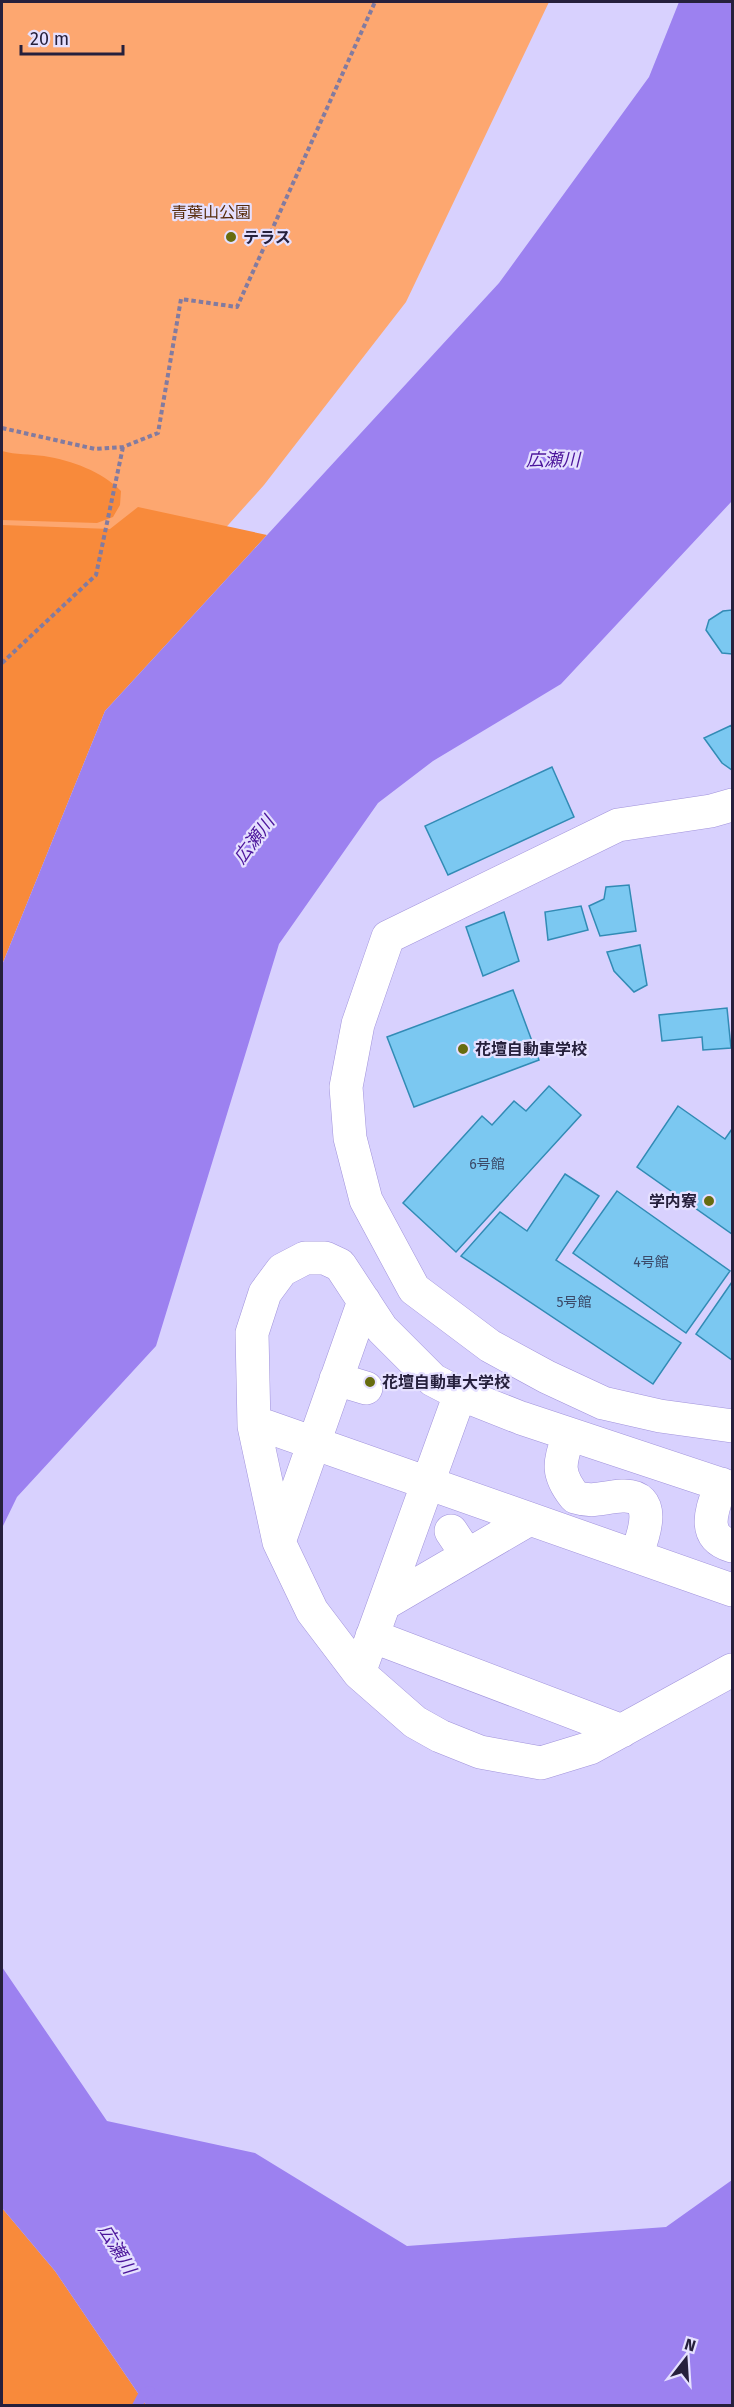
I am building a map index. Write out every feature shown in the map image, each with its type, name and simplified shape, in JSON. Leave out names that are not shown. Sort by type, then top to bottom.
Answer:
[{"type":"street","points":[[732,805],[711,811],[618,825],[388,937],[358,1024],[346,1087],[349,1128],[366,1200],[414,1289],[490,1346],[547,1377],[603,1403],[660,1416],[732,1426]]},
{"type":"street","points":[[732,1546],[718,1540],[710,1526],[711,1514],[727,1486],[569,1434],[460,1394],[433,1380],[382,1329],[340,1265],[325,1258],[305,1258],[282,1270],[265,1293],[252,1333],[254,1422],[279,1542],[312,1611],[359,1673],[415,1722],[440,1736],[480,1752],[541,1763],[590,1748],[732,1670]]},
{"type":"street","points":[[279,1542],[314,1443],[351,1383],[364,1301]]},
{"type":"street","points":[[359,1673],[460,1394]]},
{"type":"street","points":[[254,1422],[732,1590]]},
{"type":"street","points":[[569,1434],[559,1466],[563,1483],[575,1497],[599,1501],[624,1496],[633,1497],[640,1503],[647,1515],[645,1531],[636,1556]]},
{"type":"street","points":[[384,1604],[459,1543],[528,1520]]},
{"type":"street","points":[[372,1636],[622,1731]]},
{"type":"path","points":[[2,428],[95,449],[123,447],[158,433],[181,299],[237,307],[375,2]]},
{"type":"path","points":[[2,663],[96,575],[123,447]]},
{"type":"green space","name":"青葉山公園","points":[[2,2],[549,2],[406,302],[264,485],[75,696],[2,881]]},
{"type":"shaded area","points":[[2,451],[55,458],[95,472],[121,491],[120,505],[113,517],[97,523],[2,520]]},
{"type":"shaded area","points":[[138,507],[267,535],[105,711],[2,965],[2,525],[110,529]]},
{"type":"shaded area","points":[[2,2208],[55,2271],[146,2405],[2,2405]]},
{"type":"water","name":"広瀬川","points":[[679,2],[732,2],[732,501],[561,684],[433,761],[378,803],[279,944],[156,1346],[17,1497],[2,1528],[2,965],[105,711],[499,283],[649,77]]},
{"type":"water","name":"広瀬川","points":[[2,1967],[107,2121],[255,2153],[407,2246],[666,2227],[732,2180],[732,2405],[146,2405],[55,2271],[2,2208]]},
{"type":"building","points":[[732,610],[732,654],[722,653],[706,630],[709,620],[723,611]]},
{"type":"building","points":[[732,725],[732,770],[722,763],[704,738]]},
{"type":"building","points":[[552,767],[574,817],[448,875],[425,826]]},
{"type":"building","points":[[629,885],[636,931],[600,936],[589,906],[604,899],[606,887]]},
{"type":"building","points":[[581,906],[588,930],[548,940],[545,912]]},
{"type":"building","points":[[504,912],[519,961],[483,976],[466,927]]},
{"type":"building","points":[[640,945],[647,985],[634,992],[614,971],[607,952]]},
{"type":"building","name":"花壇自動車学校","points":[[513,990],[539,1060],[414,1107],[387,1037]]},
{"type":"building","points":[[727,1008],[731,1048],[703,1050],[702,1037],[662,1041],[659,1015]]},
{"type":"building","points":[[549,1086],[581,1115],[456,1252],[403,1203],[482,1116],[492,1125],[514,1101],[526,1111]]},
{"type":"building","name":"学内寮","points":[[678,1106],[725,1139],[732,1129],[732,1234],[637,1167]]},
{"type":"building","points":[[565,1174],[599,1196],[556,1260],[681,1343],[653,1384],[461,1256],[500,1212],[527,1231]]},
{"type":"building","points":[[617,1191],[730,1271],[686,1333],[573,1253]]},
{"type":"building","points":[[732,1282],[732,1360],[696,1334]]},
{"type":"waterway","points":[[137,2406],[144,2393],[150,2391]]},
{"type":"place","name":"テラス","points":[[231,237]]},
{"type":"place","name":"花壇自動車学校","points":[[463,1049]]},
{"type":"place","name":"学内寮","points":[[709,1201]]},
{"type":"place","name":"花壇自動車大学校","points":[[370,1382]]}]
